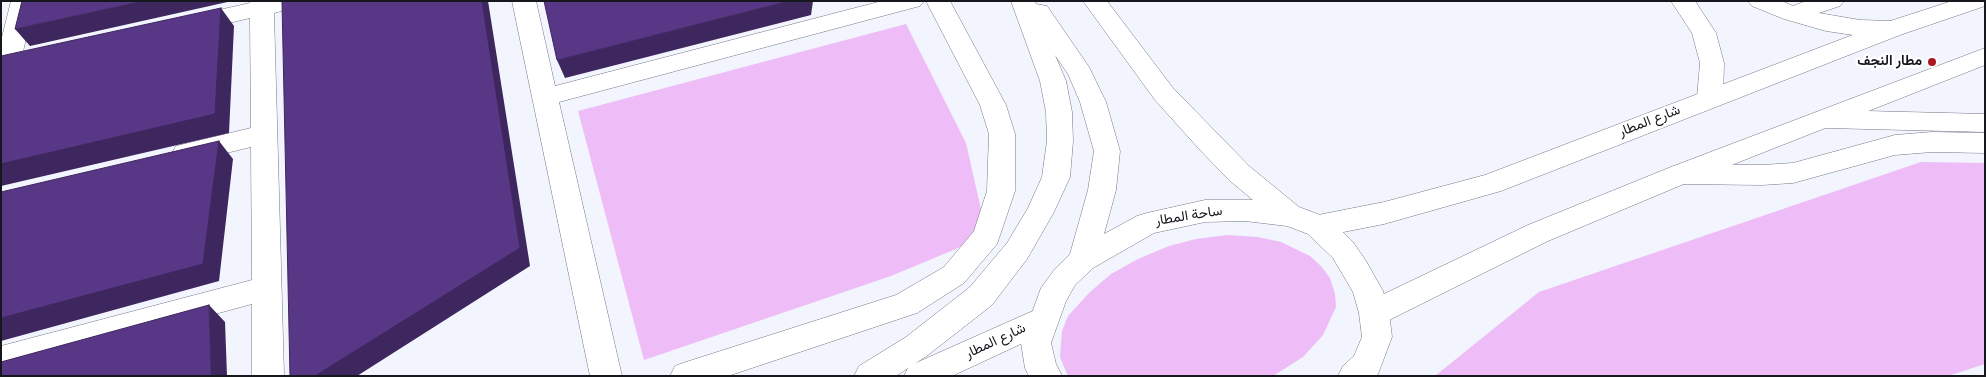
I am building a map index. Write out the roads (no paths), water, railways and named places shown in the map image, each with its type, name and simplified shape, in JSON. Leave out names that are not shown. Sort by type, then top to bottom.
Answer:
[{"type":"main road","points":[[23,1],[5,65],[36,58]]},
{"type":"main road","points":[[168,29],[262,5],[293,1]]},
{"type":"main road","points":[[524,1],[606,376]]},
{"type":"main road","points":[[546,97],[912,1]]},
{"type":"main road","points":[[686,376],[906,304],[954,275],[987,236],[1001,191],[1002,134],[993,105],[938,1]]},
{"type":"main road","points":[[870,376],[917,346],[981,296],[1018,251],[1040,212],[1056,177],[1060,141],[1059,112],[1053,81],[1023,1]]},
{"type":"main road","points":[[1032,1],[1080,73],[1093,102],[1107,151],[1102,190],[1082,260]]},
{"type":"main road","points":[[1094,1],[1164,94],[1239,173],[1289,215]]},
{"type":"main road","points":[[1683,1],[1704,33],[1712,63],[1710,98]]},
{"type":"main road","points":[[1760,1],[1792,14],[1843,26],[1892,29]]},
{"type":"main road","points":[[1792,14],[1832,1]]},
{"type":"main road","name":"شارع المطار","points":[[1318,226],[1384,213],[1491,184],[1892,29],[1977,1]]},
{"type":"main road","points":[[262,5],[268,376]]},
{"type":"main road","points":[[1374,313],[1538,233],[1681,174],[1827,119],[1985,56]]},
{"type":"main road","points":[[1827,119],[1985,123]]},
{"type":"main road","points":[[161,159],[264,134]]},
{"type":"main road","points":[[1681,174],[1762,175],[1793,173],[1895,145],[1932,142],[1985,144]]},
{"type":"main road","name":"ساحة المطار","points":[[1046,376],[1041,368],[1036,343],[1052,297],[1065,277],[1082,260],[1147,224],[1205,211],[1245,210],[1289,215],[1318,226],[1343,250],[1356,269],[1368,291],[1374,313],[1377,337],[1367,364],[1354,376]]},
{"type":"main road","points":[[1,359],[266,288]]},
{"type":"main road","name":"شارع المطار","points":[[920,376],[1044,319]]},
{"type":"place","name":"مطار النجف","points":[[1932,62]]}]
